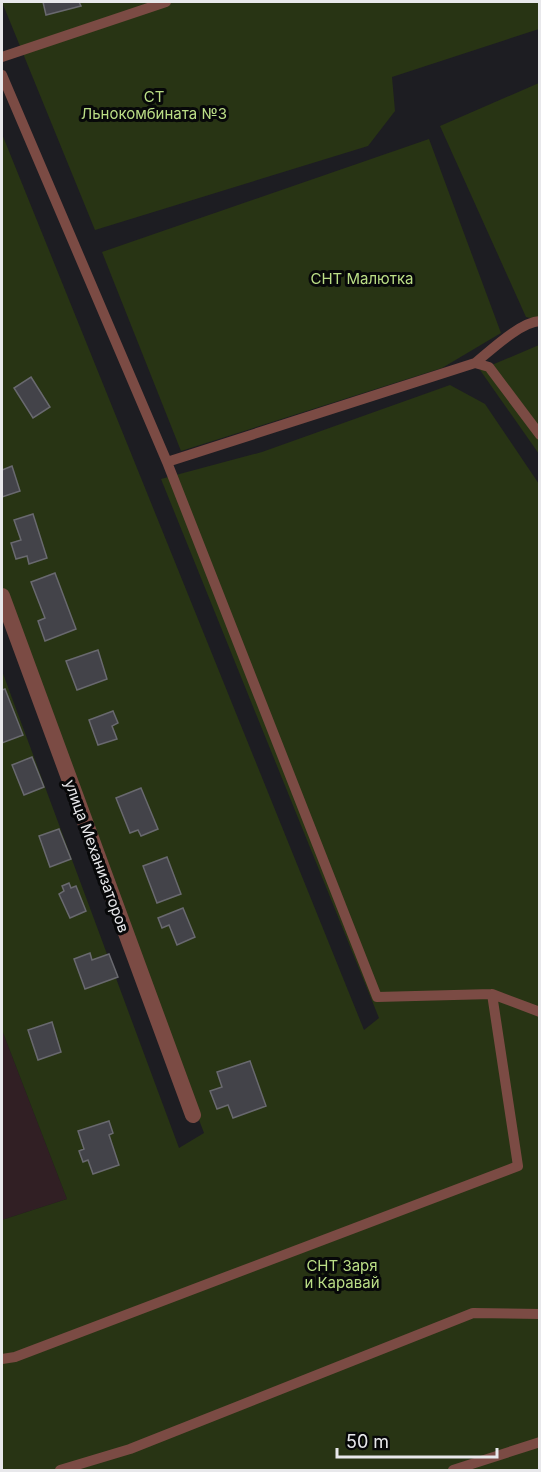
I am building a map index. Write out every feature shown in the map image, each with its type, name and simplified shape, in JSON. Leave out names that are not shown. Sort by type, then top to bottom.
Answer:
[{"type":"street","name":"улица Механизаторов","points":[[2,596],[193,1115]]},
{"type":"lane","points":[[2,57],[166,2]]},
{"type":"lane","points":[[2,75],[167,462],[377,997],[492,994],[540,1012]]},
{"type":"lane","points":[[167,462],[475,363],[513,333],[540,321]]},
{"type":"lane","points":[[475,363],[489,367],[540,435]]},
{"type":"lane","points":[[2,1359],[15,1357],[518,1166],[492,994]]},
{"type":"lane","points":[[60,1470],[130,1449],[473,1313],[540,1314]]},
{"type":"lane","points":[[453,1470],[540,1442]]},
{"type":"shaded area","points":[[2,1030],[67,1199],[2,1220]]},
{"type":"green space","name":"СТ Льнокомбината №3","points":[[2,2],[539,2],[539,29],[392,77],[395,111],[368,146],[95,230]]},
{"type":"green space","points":[[539,83],[539,320],[526,317],[440,126]]},
{"type":"green space","name":"СНТ Заря и Каравай","points":[[2,134],[364,1030],[379,1018],[161,479],[262,452],[450,385],[485,404],[539,484],[539,1470],[2,1470],[2,1220],[67,1199],[2,1030],[2,671],[179,1148],[204,1133],[2,597]]},
{"type":"green space","name":"СНТ Малютка","points":[[429,139],[501,333],[442,368],[181,451],[102,252]]},
{"type":"green space","points":[[539,345],[539,454],[480,370]]},
{"type":"building","points":[[43,2],[79,2],[81,6],[46,15]]},
{"type":"building","points":[[31,377],[50,407],[33,418],[14,388]]},
{"type":"building","points":[[12,466],[20,491],[2,497],[2,470]]},
{"type":"building","points":[[33,514],[47,558],[29,564],[27,556],[16,559],[11,543],[21,540],[14,520]]},
{"type":"building","points":[[55,573],[76,629],[45,641],[38,621],[45,618],[31,582]]},
{"type":"building","points":[[98,650],[107,679],[77,690],[66,661]]},
{"type":"building","points":[[5,689],[23,735],[2,743],[2,690]]},
{"type":"building","points":[[113,711],[118,723],[112,726],[117,739],[98,745],[89,720]]},
{"type":"building","points":[[32,757],[44,787],[24,795],[12,765]]},
{"type":"building","points":[[141,788],[158,829],[141,836],[138,830],[130,833],[116,798]]},
{"type":"building","points":[[59,829],[71,859],[50,867],[39,836]]},
{"type":"building","points":[[167,857],[181,894],[157,903],[143,866]]},
{"type":"building","points":[[69,883],[71,888],[76,886],[86,911],[70,918],[59,894],[64,891],[62,886]]},
{"type":"building","points":[[183,908],[195,937],[177,945],[169,925],[162,928],[158,918]]},
{"type":"building","points":[[90,953],[92,960],[109,954],[118,977],[85,989],[74,959]]},
{"type":"building","points":[[52,1022],[61,1052],[38,1060],[28,1030]]},
{"type":"building","points":[[250,1061],[266,1106],[233,1118],[228,1105],[217,1109],[210,1091],[222,1087],[217,1072]]},
{"type":"building","points":[[109,1121],[113,1133],[109,1135],[119,1165],[93,1174],[88,1160],[83,1162],[79,1151],[84,1149],[78,1131]]}]
